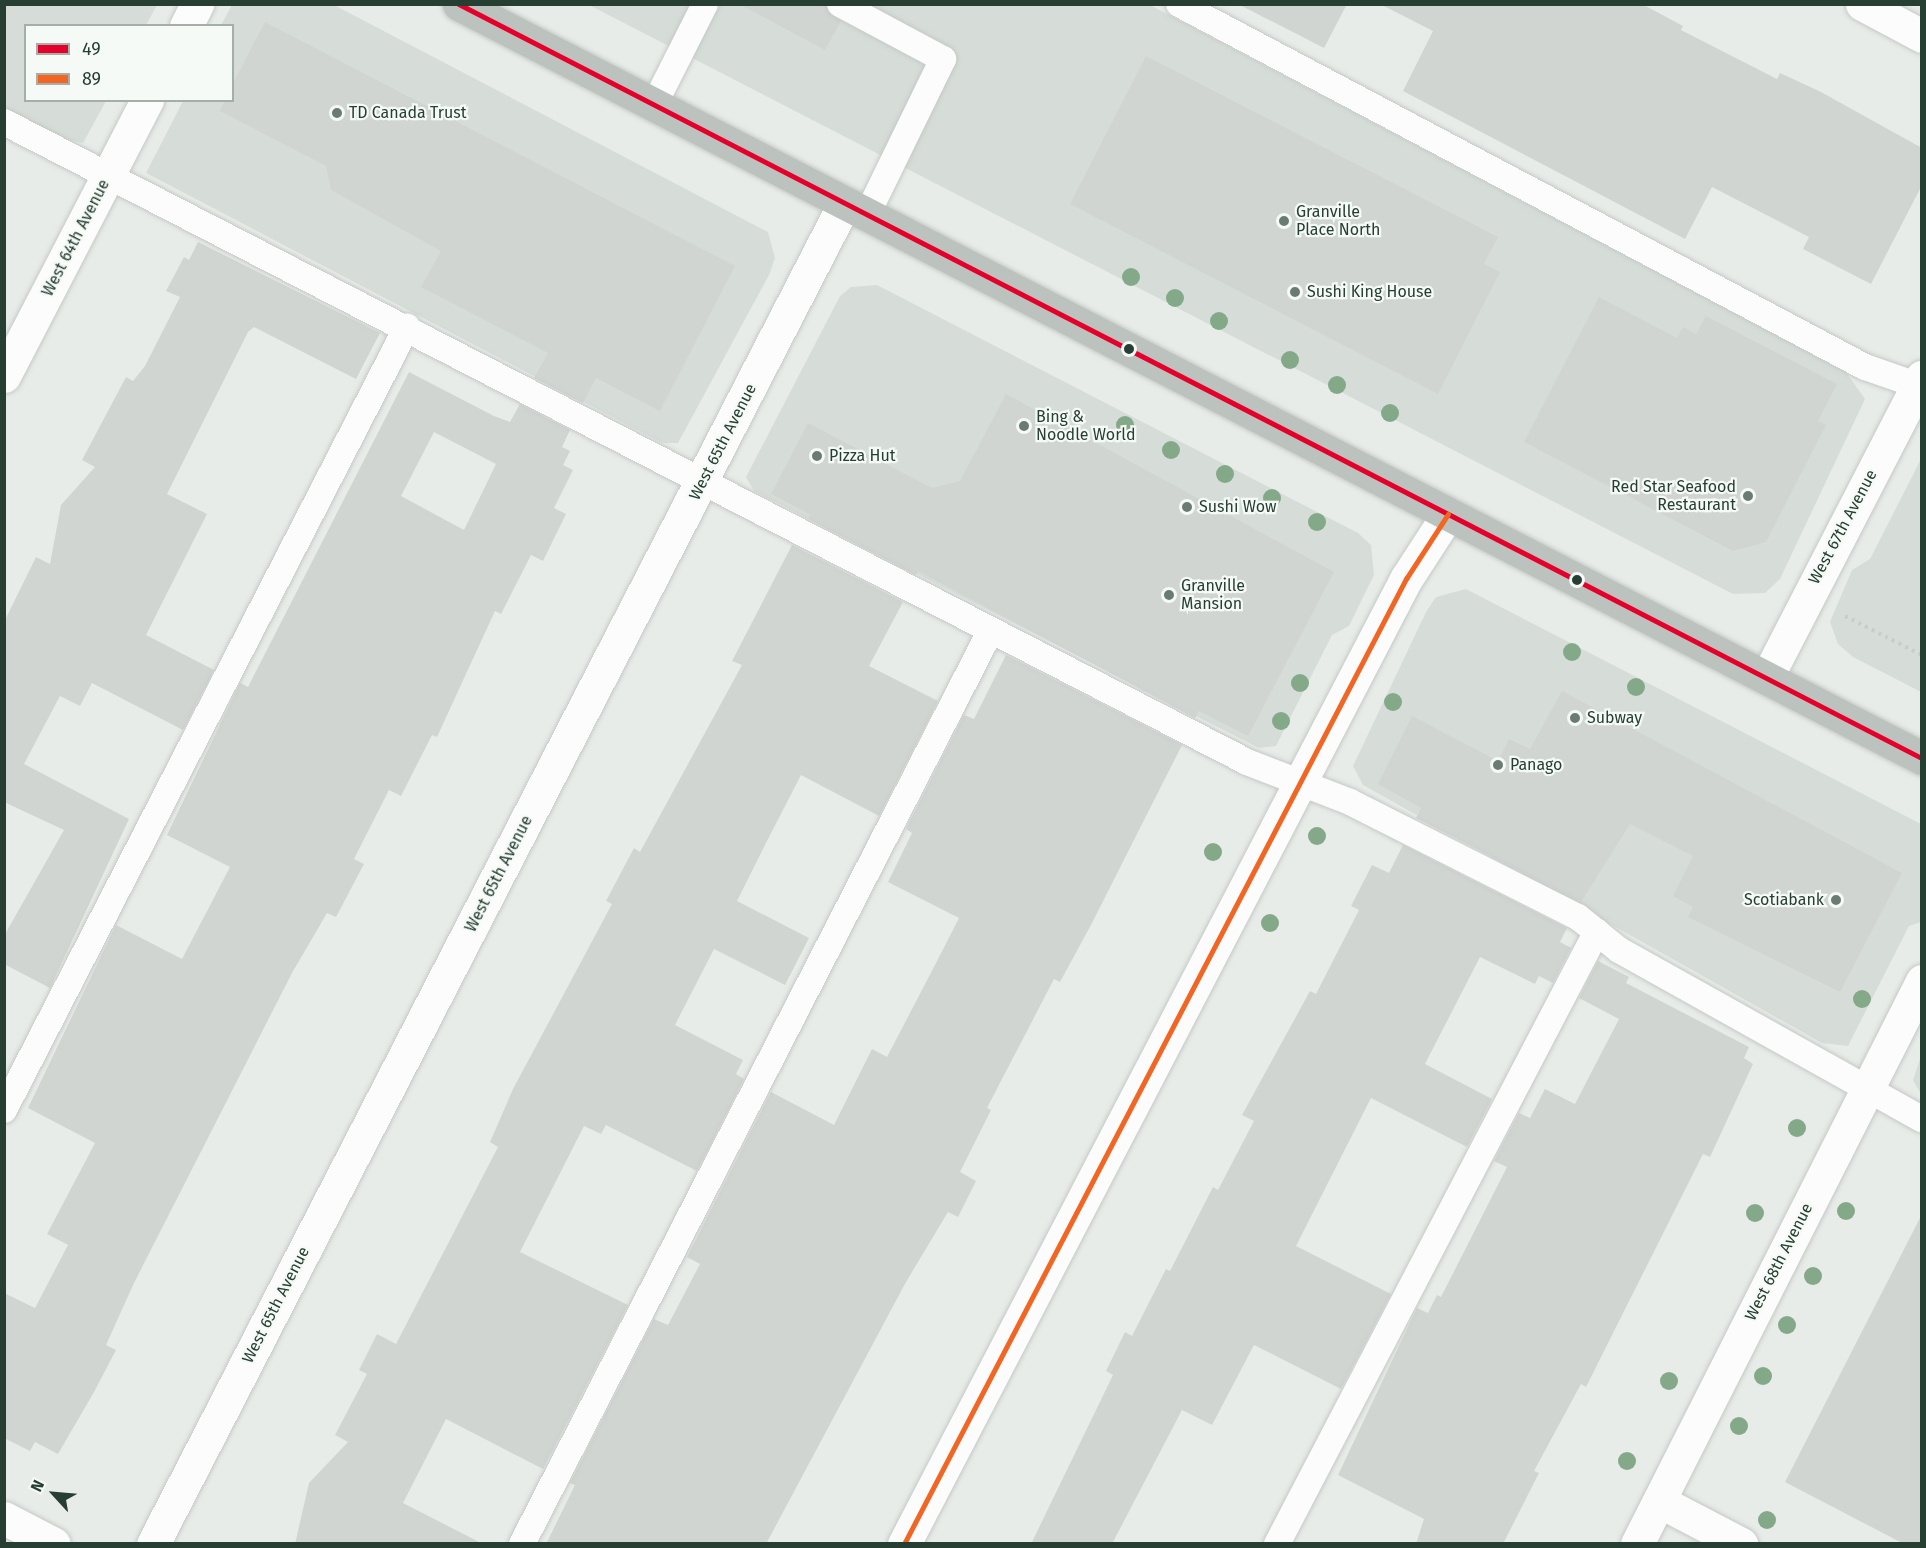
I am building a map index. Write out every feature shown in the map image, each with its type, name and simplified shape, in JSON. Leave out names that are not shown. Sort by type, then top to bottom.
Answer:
[{"type":"highway","points":[[459,4],[1922,758]]},
{"type":"street","points":[[187,24],[197,4]]},
{"type":"street","points":[[1862,4],[1922,36]]},
{"type":"street","name":"West 64th Avenue","points":[[4,376],[146,102]]},
{"type":"street","name":"West 65th Avenue","points":[[153,1544],[702,484],[856,209]]},
{"type":"street","name":"West 67th Avenue","points":[[1767,677],[1920,384]]},
{"type":"street","points":[[904,1544],[1406,579],[1448,514]]},
{"type":"street","name":"West 68th Avenue","points":[[1637,1544],[1922,981]]},
{"type":"street","points":[[1659,1501],[1740,1544]]},
{"type":"street","points":[[4,1518],[54,1544]]},
{"type":"lane","points":[[654,105],[705,4]]},
{"type":"lane","points":[[840,4],[943,59],[856,209]]},
{"type":"lane","points":[[1179,4],[1865,368],[1920,384]]},
{"type":"lane","points":[[4,122],[407,327],[702,484],[1247,762],[1350,802],[1597,932],[1618,950],[1868,1086],[1922,1119]]},
{"type":"lane","points":[[4,1110],[407,327]]},
{"type":"lane","points":[[522,1544],[990,632]]},
{"type":"lane","points":[[1277,1544],[1597,932]]},
{"type":"path","points":[[1834,610],[1922,655]]},
{"type":"shaded area","points":[[4,5],[157,5],[147,24],[24,24],[24,102],[105,102],[83,143],[56,137],[5,110]]},
{"type":"shaded area","points":[[232,5],[334,5],[768,232],[775,258],[769,275],[678,443],[662,443],[146,173],[182,102],[234,102],[234,24],[222,24]]},
{"type":"shaded area","points":[[589,5],[1150,5],[1846,372],[1865,399],[1780,579],[1765,593],[1733,594]]},
{"type":"shaded area","points":[[877,285],[1358,533],[1371,545],[1374,575],[1349,626],[1332,635],[1276,746],[1259,748],[754,491],[746,477],[840,296],[851,287]]},
{"type":"shaded area","points":[[1921,459],[1921,692],[1853,657],[1838,644],[1830,622],[1852,570],[1870,559]]},
{"type":"shaded area","points":[[1466,589],[1921,824],[1921,922],[1909,926],[1848,1046],[1822,1043],[1363,785],[1353,766],[1426,612],[1436,597]]},
{"type":"shaded area","points":[[1921,1056],[1921,1094],[1913,1080]]},
{"type":"building","points":[[739,4],[825,4],[841,21],[825,50]]},
{"type":"building","points":[[1238,4],[1347,4],[1324,48]]},
{"type":"building","points":[[1380,4],[1642,4],[1683,26],[1681,30],[1777,79],[1780,73],[1821,92],[1922,148],[1922,185],[1871,284],[1803,249],[1809,237],[1712,187],[1685,239],[1403,91],[1433,31]]},
{"type":"building","points":[[265,22],[735,266],[660,411],[596,378],[583,403],[534,378],[548,353],[421,287],[441,251],[331,190],[326,166],[220,111],[224,102],[234,102],[234,81]]},
{"type":"building","name":"Granville Place North","points":[[1146,56],[1498,237],[1484,264],[1500,272],[1438,394],[1070,204]]},
{"type":"building","points":[[198,242],[380,333],[356,379],[254,327],[248,332],[167,494],[207,514],[146,635],[214,670],[183,730],[92,683],[80,706],[60,696],[24,764],[129,819],[50,988],[4,964],[4,936],[64,830],[4,802],[4,622],[36,557],[50,564],[61,505],[95,467],[82,460],[126,377],[133,381],[145,366],[180,297],[166,291],[184,257],[189,260]]},
{"type":"building","points":[[1599,297],[1677,338],[1683,327],[1696,334],[1706,316],[1837,384],[1818,421],[1826,425],[1766,542],[1733,551],[1524,442]]},
{"type":"building","points":[[409,372],[510,422],[520,404],[570,430],[562,447],[570,451],[563,465],[573,470],[554,508],[566,514],[543,561],[531,555],[501,614],[495,611],[437,737],[432,735],[401,796],[389,790],[354,859],[364,864],[336,917],[327,913],[292,973],[134,1283],[106,1345],[116,1350],[94,1392],[58,1454],[35,1442],[30,1451],[4,1438],[4,1293],[35,1308],[68,1245],[47,1234],[95,1143],[28,1108],[116,925],[182,959],[230,867],[167,835],[240,683],[248,687]],"holes":[[[434,432],[496,464],[464,530],[401,496]]]},
{"type":"building","points":[[1006,394],[1334,572],[1248,736],[1199,711],[1195,718],[918,571],[916,575],[808,519],[811,515],[771,494],[808,423],[932,488],[960,481]]},
{"type":"building","points":[[792,545],[903,602],[869,666],[938,701],[879,816],[801,775],[767,841],[737,901],[809,938],[785,985],[714,949],[675,1025],[743,1060],[736,1074],[744,1079],[697,1171],[606,1125],[601,1134],[584,1126],[520,1252],[628,1305],[543,1469],[446,1419],[403,1503],[483,1544],[295,1544],[309,1483],[348,1442],[335,1435],[367,1374],[359,1370],[377,1334],[396,1344],[498,1147],[490,1142],[513,1089],[612,904],[606,901],[634,848],[640,852],[742,665],[732,661]]},
{"type":"building","points":[[1006,655],[1182,745],[1092,923],[1060,982],[1054,979],[987,1108],[991,1110],[960,1172],[976,1181],[958,1217],[948,1212],[906,1282],[766,1544],[546,1544],[575,1485],[570,1483],[654,1319],[668,1325],[700,1264],[687,1257],[771,1092],[834,1125],[872,1049],[887,1057],[935,965],[959,918],[888,882],[912,833],[906,829],[964,715],[974,719]]},
{"type":"building","points":[[1562,691],[1902,873],[1840,992],[1688,917],[1693,907],[1673,896],[1693,856],[1630,824],[1581,902],[1416,818],[1421,808],[1378,784],[1412,716],[1498,761],[1509,739],[1530,749]]},
{"type":"building","points":[[1403,845],[1567,928],[1560,942],[1571,948],[1553,983],[1539,976],[1535,984],[1480,957],[1425,1064],[1492,1099],[1467,1147],[1371,1098],[1296,1246],[1391,1294],[1341,1389],[1254,1345],[1212,1425],[1182,1410],[1112,1544],[1031,1544],[1113,1375],[1106,1371],[1125,1332],[1132,1336],[1166,1269],[1170,1271],[1213,1187],[1218,1190],[1254,1121],[1242,1115],[1310,991],[1316,994],[1359,910],[1351,906],[1372,865],[1389,873]]},
{"type":"building","points":[[1598,961],[1629,977],[1626,983],[1749,1047],[1744,1058],[1753,1064],[1710,1157],[1703,1154],[1586,1387],[1581,1384],[1534,1471],[1539,1473],[1503,1544],[1416,1544],[1424,1519],[1338,1475],[1417,1308],[1428,1313],[1437,1295],[1441,1297],[1507,1167],[1494,1161],[1519,1113],[1530,1118],[1545,1089],[1575,1104],[1619,1019],[1579,998]]},
{"type":"building","points":[[1922,1214],[1922,1544],[1904,1544],[1785,1482]]},
{"type":"transit line","name":"49","points":[[459,4],[1922,758]]},
{"type":"transit line","name":"89","points":[[904,1544],[1406,579],[1448,514]]},
{"type":"place","name":"TD Canada Trust","points":[[337,113]]},
{"type":"place","name":"Granville Place North","points":[[1284,221]]},
{"type":"place","name":"Sushi King House","points":[[1295,292]]},
{"type":"place","name":"Bing & Noodle World","points":[[1024,426]]},
{"type":"place","name":"Pizza Hut","points":[[817,456]]},
{"type":"place","name":"Red Star Seafood Restaurant","points":[[1748,496]]},
{"type":"place","name":"Sushi Wow","points":[[1187,507]]},
{"type":"place","name":"Granville Mansion","points":[[1169,595]]},
{"type":"place","name":"Subway","points":[[1575,718]]},
{"type":"place","name":"Panago","points":[[1498,765]]},
{"type":"place","name":"Scotiabank","points":[[1836,900]]}]
